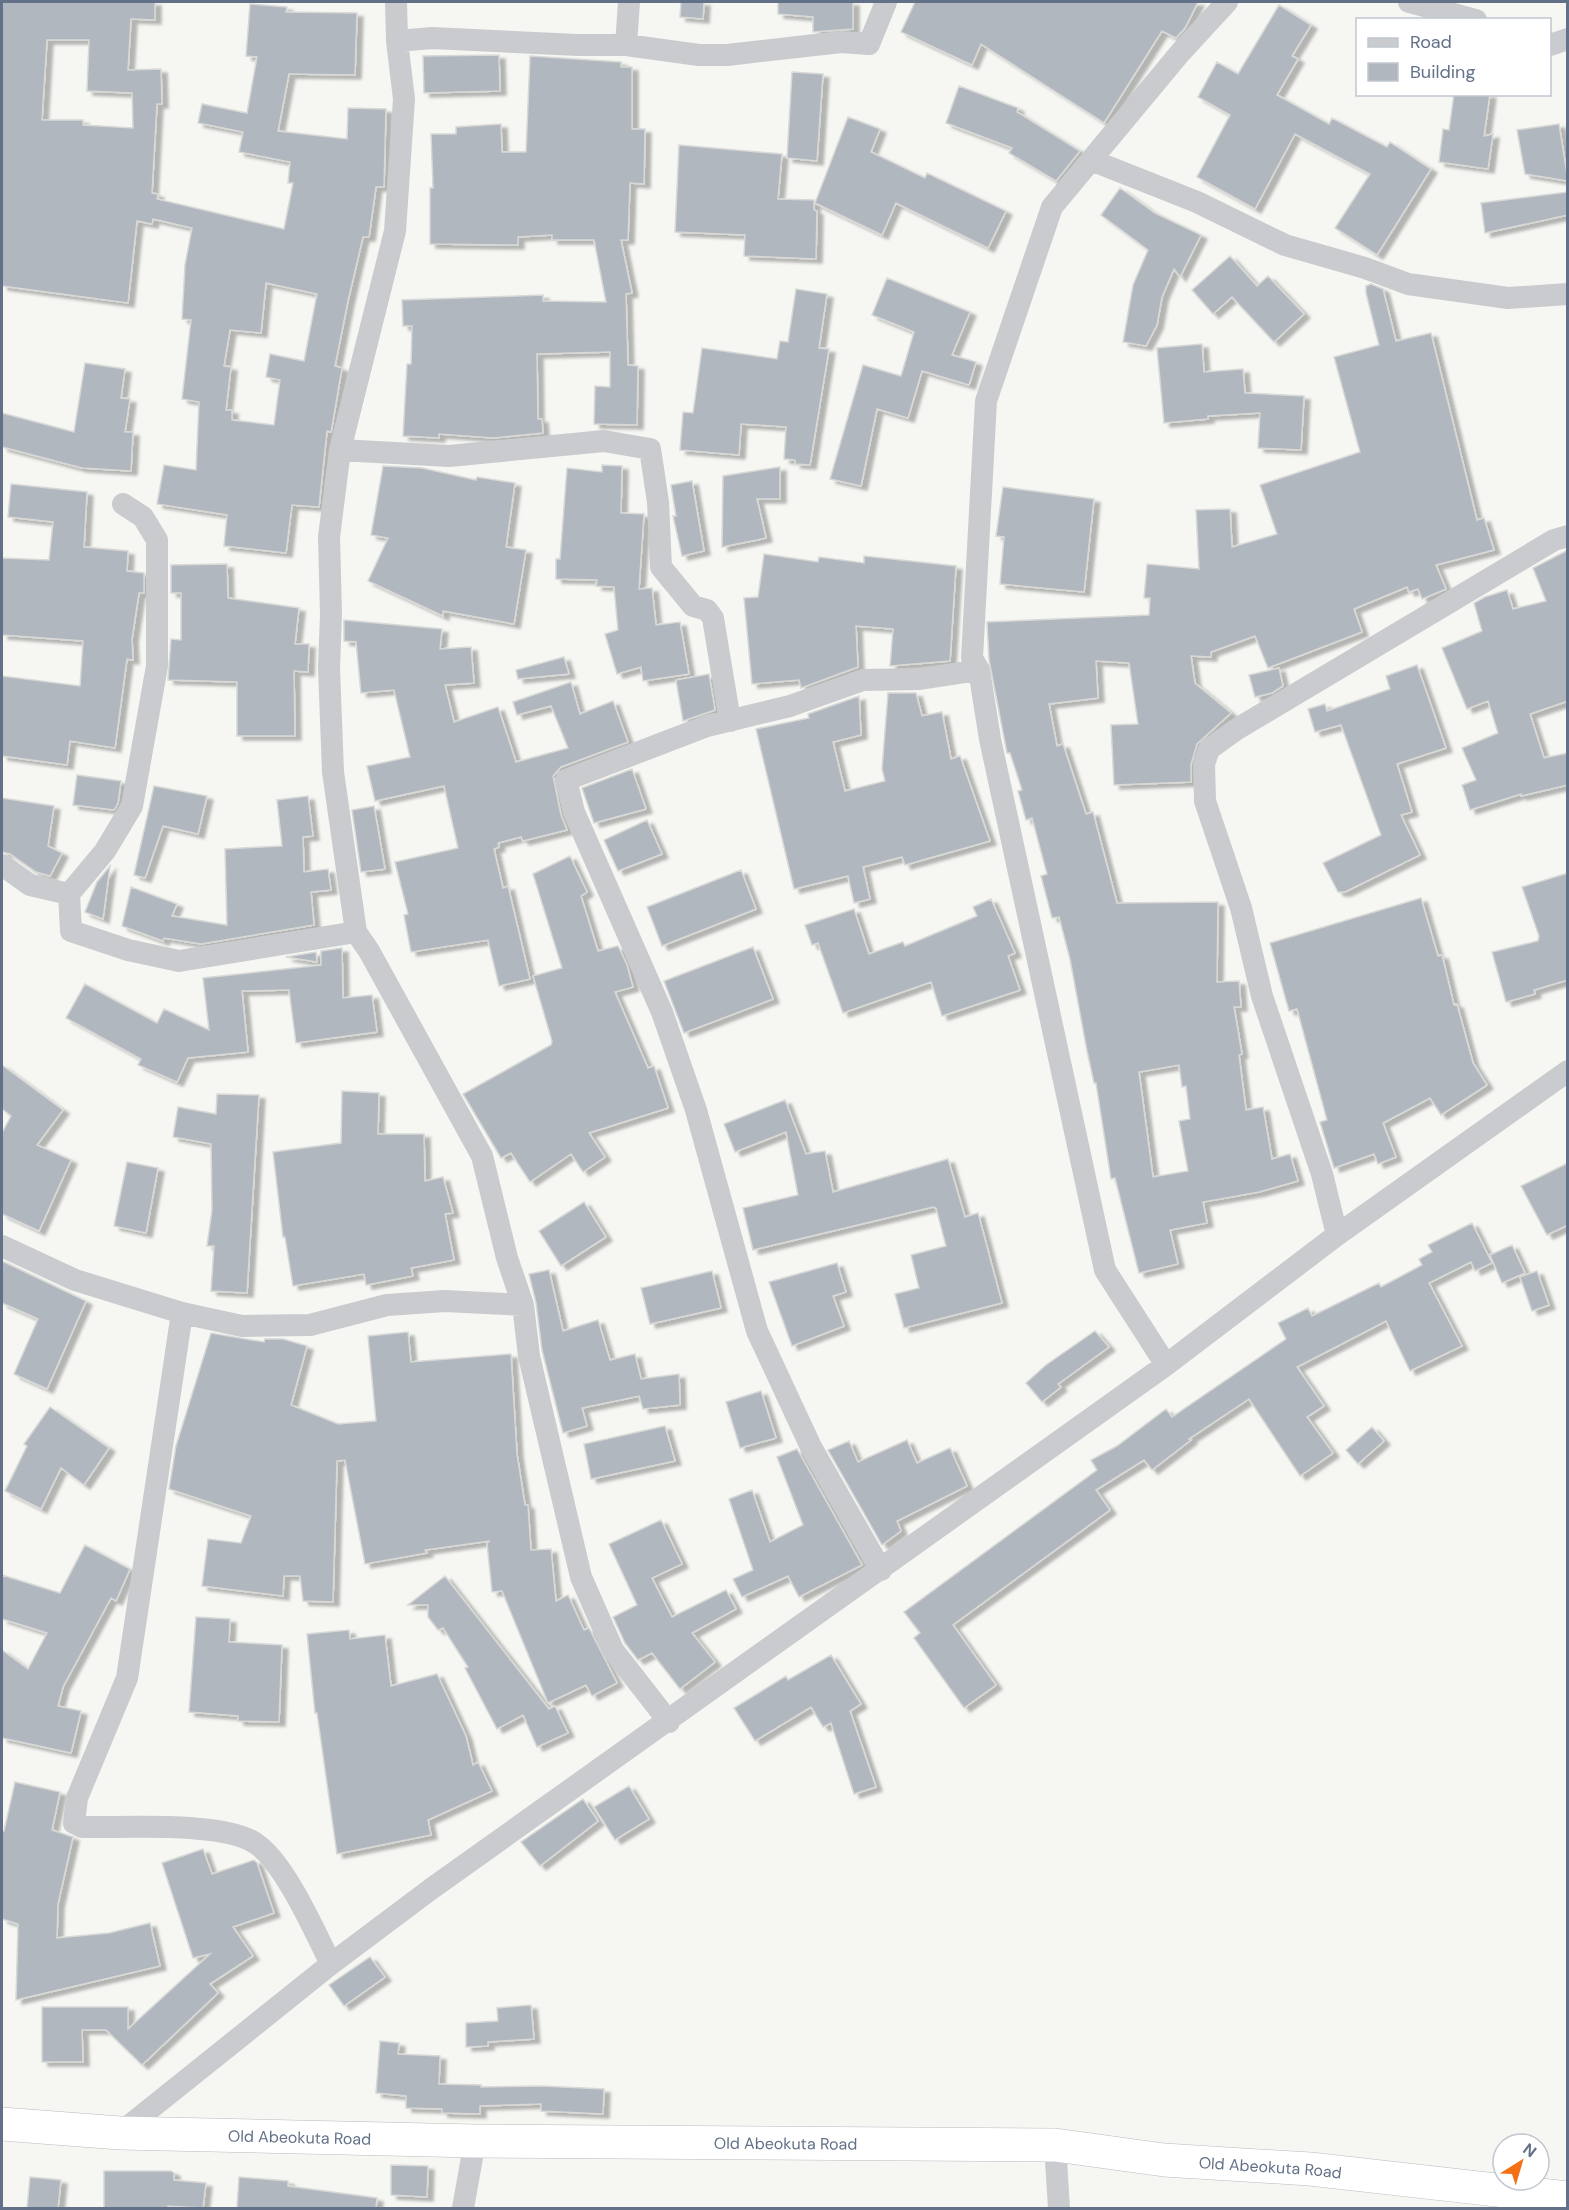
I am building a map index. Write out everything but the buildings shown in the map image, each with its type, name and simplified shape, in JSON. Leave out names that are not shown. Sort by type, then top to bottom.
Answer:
[{"type":"highway","name":"Old Abeokuta Road","points":[[2,2124],[120,2133],[475,2141],[1055,2145],[1164,2160],[1310,2169],[1568,2198]]},
{"type":"street","points":[[396,2],[397,41],[404,99],[395,231],[340,450],[329,537],[331,614],[329,668],[333,772],[356,932],[369,951],[482,1156],[507,1258],[523,1305],[529,1356],[581,1577],[613,1650],[669,1722]]},
{"type":"street","points":[[626,45],[629,2]]},
{"type":"street","points":[[397,41],[432,38],[626,45],[708,55],[841,42],[869,44],[886,2]]},
{"type":"street","points":[[1166,1365],[1105,1270],[993,751],[979,670],[972,658],[986,400],[1052,207],[1180,53],[1227,2]]},
{"type":"street","points":[[1409,2],[1469,18]]},
{"type":"street","points":[[1551,45],[1568,39]]},
{"type":"street","points":[[1091,160],[1197,202],[1285,246],[1365,268],[1408,284],[1508,298],[1568,294]]},
{"type":"street","points":[[340,450],[449,456],[604,441],[650,449],[659,512],[662,567],[693,606],[706,610],[712,618],[730,721]]},
{"type":"street","points":[[123,504],[143,517],[157,540],[157,666],[132,806],[105,851],[69,894],[71,931],[128,950],[179,961],[356,932]]},
{"type":"street","points":[[1338,1236],[1322,1174],[1262,996],[1241,908],[1205,801],[1204,764],[1209,749],[1237,729],[1476,585],[1554,540],[1568,536]]},
{"type":"street","points":[[881,1570],[811,1447],[757,1331],[696,1110],[662,1012],[574,812],[566,780],[707,726],[790,706],[863,680],[920,679],[979,670]]},
{"type":"street","points":[[2,865],[30,885],[69,894]]},
{"type":"street","points":[[120,2133],[331,1964],[575,1786],[669,1722],[1166,1365],[1338,1236],[1568,1071]]},
{"type":"street","points":[[2,1246],[75,1280],[182,1313],[242,1326],[310,1325],[387,1305],[446,1301],[523,1305]]},
{"type":"street","points":[[182,1313],[127,1678],[77,1798],[74,1823],[82,1827],[229,1832],[256,1844],[286,1878],[331,1964]]},
{"type":"street","points":[[463,2208],[475,2141]]},
{"type":"street","points":[[1055,2145],[1059,2208]]}]
